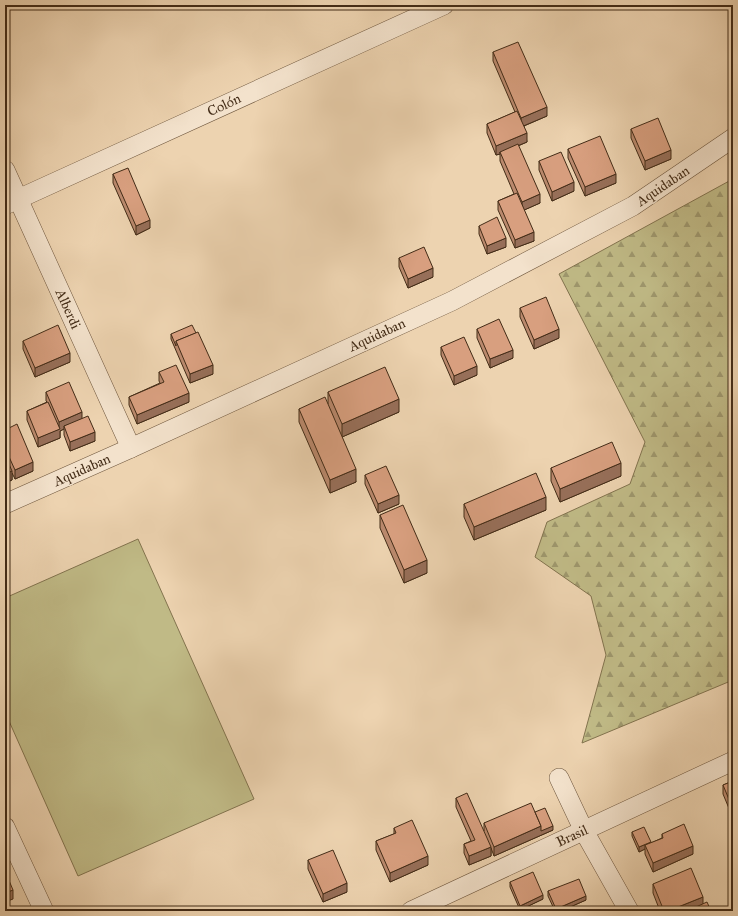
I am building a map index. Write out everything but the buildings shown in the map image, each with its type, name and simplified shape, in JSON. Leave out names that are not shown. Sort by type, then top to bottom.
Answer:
[{"type":"street","name":"Colón","points":[[12,202],[444,5]]},
{"type":"street","name":"Aquidaban","points":[[5,504],[452,301],[633,206],[733,138]]},
{"type":"street","name":"Alberdi","points":[[5,170],[12,202],[131,448]]},
{"type":"street","name":"Brasil","points":[[411,911],[733,761]]},
{"type":"street","points":[[559,778],[584,830],[629,911]]},
{"type":"street","points":[[5,827],[44,911]]},
{"type":"green space","points":[[731,180],[733,185],[733,680],[582,743],[606,655],[591,596],[535,557],[547,522],[630,484],[645,442],[559,274]]},
{"type":"green space","points":[[138,539],[254,799],[78,876],[5,712],[5,598]]}]
